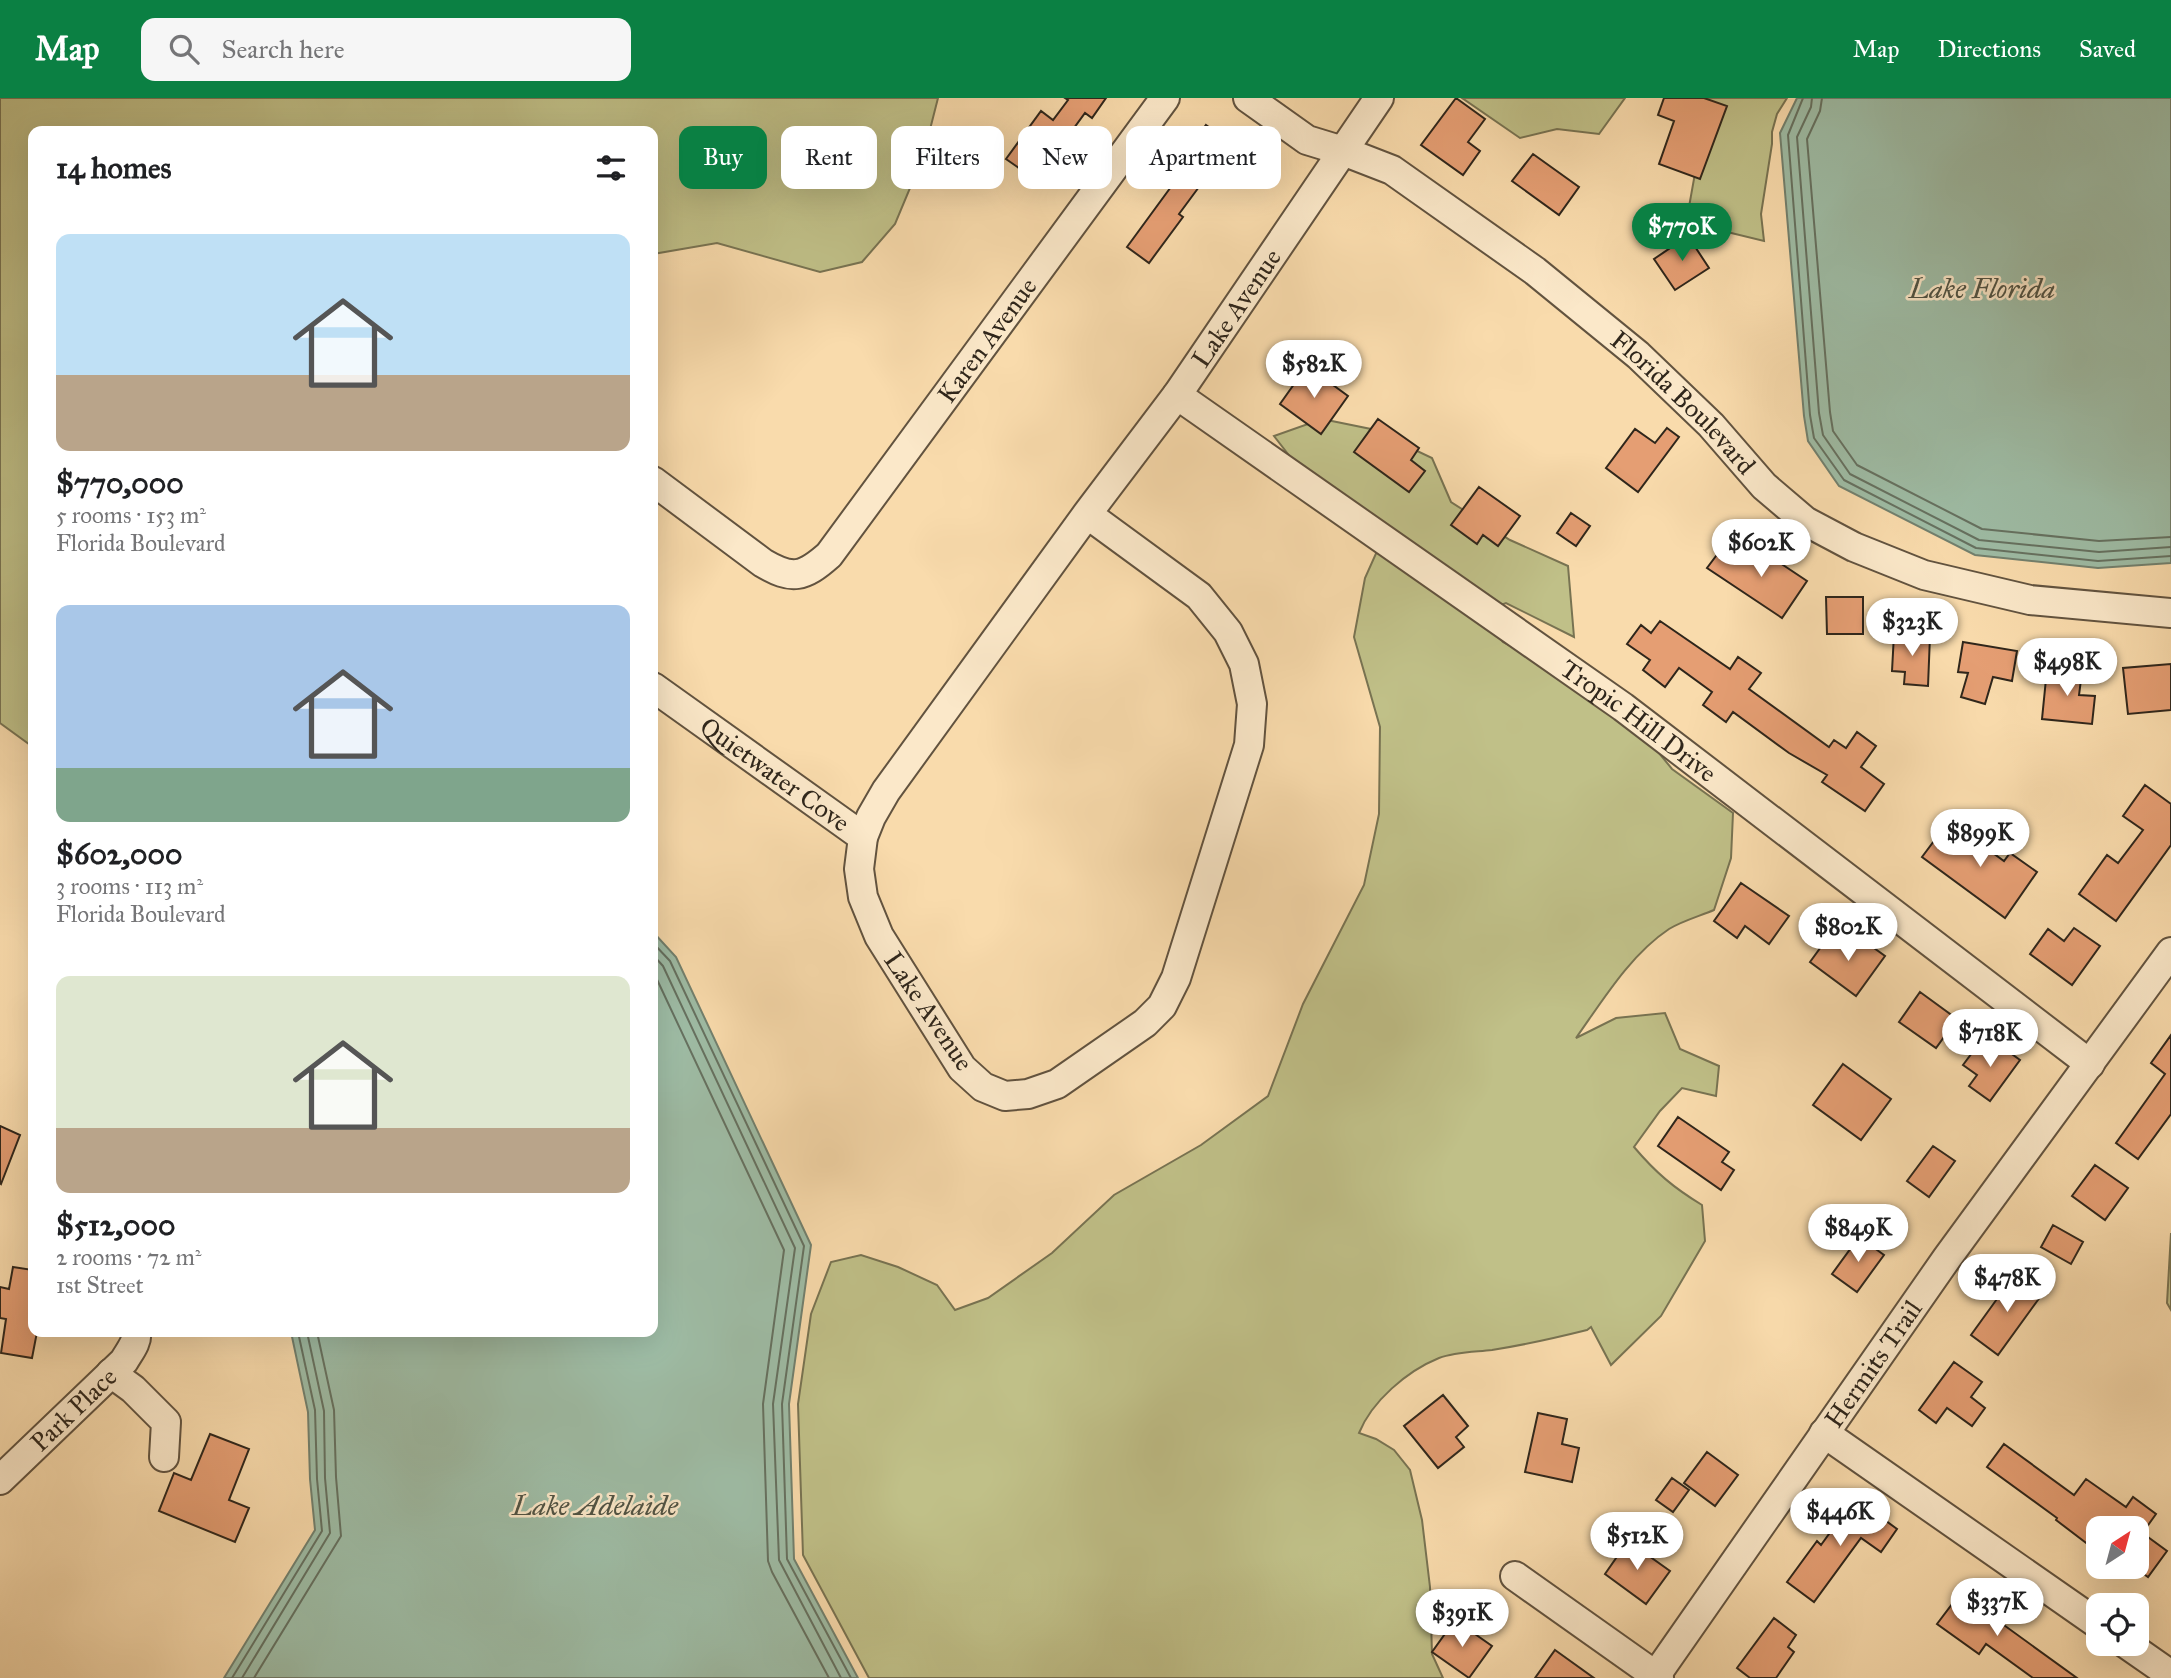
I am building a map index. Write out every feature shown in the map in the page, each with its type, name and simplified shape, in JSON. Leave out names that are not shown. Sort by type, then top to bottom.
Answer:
[{"type":"street","name":"Karen Avenue","points":[[658,485],[762,563],[782,574],[799,574],[816,566],[829,555],[1166,98]]},
{"type":"street","name":"Florida Boulevard","points":[[1248,98],[1307,140],[1392,170],[1535,271],[1638,355],[1711,425],[1764,486],[1805,521],[1854,547],[1924,575],[2030,600],[2171,613]]},
{"type":"street","name":"Lake Avenue","points":[[1087,514],[1199,596],[1228,632],[1244,664],[1252,704],[1249,746],[1176,978],[1162,1006],[1145,1023],[1057,1084],[1028,1094],[1005,1096],[982,1087],[962,1068],[879,936],[863,897],[859,869],[863,837],[886,791],[1087,514],[1177,395],[1378,98]]},
{"type":"street","name":"Tropic Hill Drive","points":[[1177,395],[1623,707],[2090,1064]]},
{"type":"street","name":"Quietwater Cove","points":[[658,691],[863,837]]},
{"type":"street","name":"Hermits Trail","points":[[1656,1677],[1824,1433],[2171,952]]},
{"type":"street","name":"Park Place","points":[[0,1480],[111,1373],[132,1348],[135,1337]]},
{"type":"street","points":[[111,1373],[133,1389],[166,1422],[164,1457]]},
{"type":"street","points":[[1824,1433],[2086,1617]]},
{"type":"street","points":[[1515,1576],[1656,1677]]},
{"type":"street","points":[[2144,1656],[2171,1675]]},
{"type":"green space","points":[[0,98],[938,98],[931,126],[891,126],[891,189],[910,189],[895,224],[862,262],[820,272],[717,243],[658,253],[658,126],[28,126],[28,743],[0,723]]},
{"type":"green space","points":[[1462,98],[1625,98],[1599,134],[1557,129],[1520,138]]},
{"type":"green space","points":[[1703,98],[1787,98],[1777,114],[1772,132],[1761,214],[1764,241],[1719,230],[1687,218],[1704,123]]},
{"type":"green space","points":[[1322,419],[1371,429],[1432,458],[1451,502],[1510,540],[1568,566],[1574,637],[1506,603],[1498,606],[1295,463],[1274,436]]},
{"type":"green space","points":[[1378,549],[1492,629],[1503,642],[1538,661],[1650,742],[1672,769],[1733,813],[1731,858],[1714,910],[1669,929],[1642,952],[1618,979],[1576,1038],[1616,1018],[1665,1013],[1680,1049],[1719,1066],[1716,1096],[1682,1088],[1660,1111],[1634,1147],[1666,1179],[1702,1205],[1705,1241],[1661,1316],[1611,1365],[1591,1327],[1528,1344],[1452,1354],[1427,1364],[1403,1379],[1372,1410],[1365,1421],[1359,1433],[1394,1450],[1410,1470],[1422,1520],[1430,1587],[1432,1654],[1443,1678],[869,1678],[803,1555],[798,1404],[811,1314],[831,1262],[861,1255],[898,1267],[937,1285],[955,1310],[988,1298],[1052,1253],[1114,1195],[1201,1145],[1268,1096],[1303,1004],[1364,885],[1379,814],[1380,727],[1354,637],[1365,578]]},
{"type":"green space","points":[[2171,1233],[2171,1310],[2167,1303]]},
{"type":"water","name":"Lake Florida","points":[[1797,98],[2171,98],[2171,563],[2098,568],[1975,555],[1839,486],[1808,441],[1804,416],[1780,133]]},
{"type":"water","name":"Lake Adelaide","points":[[658,937],[676,957],[811,1245],[789,1404],[794,1559],[858,1678],[224,1678],[315,1530],[308,1412],[292,1337],[658,1337]]},
{"type":"building","points":[[1065,98],[1106,98],[1092,118],[1085,113],[1075,126],[1030,126],[1041,111],[1053,120],[1068,100]]},
{"type":"building","points":[[1456,98],[1485,119],[1468,142],[1480,151],[1463,175],[1421,145]]},
{"type":"building","points":[[1664,98],[1704,98],[1727,106],[1700,179],[1659,164],[1674,121],[1658,115]]},
{"type":"building","points":[[1018,143],[1018,167],[1006,159]]},
{"type":"building","points":[[1533,154],[1579,187],[1559,215],[1512,181]]},
{"type":"building","points":[[1169,189],[1197,189],[1179,214],[1183,217],[1149,263],[1127,247]]},
{"type":"building","points":[[1688,236],[1709,268],[1675,290],[1654,259]]},
{"type":"building","points":[[1307,366],[1348,396],[1321,434],[1280,404]]},
{"type":"building","points":[[1378,419],[1419,448],[1411,460],[1425,471],[1409,492],[1354,452]]},
{"type":"building","points":[[1667,428],[1679,437],[1638,492],[1606,468],[1635,429],[1655,443]]},
{"type":"building","points":[[1479,487],[1520,516],[1498,546],[1483,535],[1477,544],[1451,525]]},
{"type":"building","points":[[1571,513],[1590,526],[1576,546],[1557,533]]},
{"type":"building","points":[[1750,543],[1807,581],[1782,618],[1707,568],[1719,552],[1737,563]]},
{"type":"building","points":[[1826,597],[1863,597],[1863,634],[1827,634]]},
{"type":"building","points":[[1660,621],[1730,669],[1738,657],[1761,673],[1749,689],[1829,747],[1834,740],[1846,748],[1857,732],[1876,746],[1861,767],[1884,784],[1865,811],[1822,782],[1827,775],[1789,753],[1733,712],[1726,722],[1703,705],[1712,692],[1679,668],[1665,687],[1643,670],[1650,660],[1627,644],[1641,625],[1651,633]]},
{"type":"building","points":[[1894,634],[1930,636],[1928,686],[1904,684],[1905,672],[1892,671]]},
{"type":"building","points":[[1963,642],[2017,651],[2012,681],[1993,677],[1985,704],[1961,697],[1968,673],[1958,672]]},
{"type":"building","points":[[2171,664],[2171,710],[2128,714],[2123,668]]},
{"type":"building","points":[[2047,669],[2082,672],[2079,695],[2095,696],[2092,724],[2042,719]]},
{"type":"building","points":[[2145,785],[2171,804],[2171,845],[2116,921],[2079,894],[2107,855],[2118,863],[2143,830],[2123,816]]},
{"type":"building","points":[[1949,821],[2004,861],[2010,853],[2037,872],[2005,918],[1922,857]]},
{"type":"building","points":[[1741,883],[1789,916],[1769,944],[1745,926],[1737,938],[1714,921]]},
{"type":"building","points":[[2074,928],[2100,946],[2072,985],[2030,954],[2048,929],[2064,941]]},
{"type":"building","points":[[1829,936],[1850,951],[1860,938],[1885,956],[1856,996],[1810,962]]},
{"type":"building","points":[[1920,992],[1957,1019],[1936,1048],[1899,1022]]},
{"type":"building","points":[[2171,1035],[2171,1114],[2138,1159],[2116,1143],[2165,1074],[2151,1063]]},
{"type":"building","points":[[1994,1041],[2020,1060],[1990,1101],[1969,1086],[1977,1075],[1963,1065],[1978,1045],[1986,1051]]},
{"type":"building","points":[[1843,1064],[1891,1099],[1861,1140],[1813,1105]]},
{"type":"building","points":[[1678,1117],[1729,1152],[1722,1162],[1734,1170],[1721,1190],[1658,1146]]},
{"type":"building","points":[[0,1126],[20,1135],[1,1184],[0,1183]]},
{"type":"building","points":[[1933,1146],[1955,1161],[1929,1197],[1907,1181]]},
{"type":"building","points":[[2095,1165],[2128,1188],[2105,1220],[2072,1196]]},
{"type":"building","points":[[2053,1225],[2083,1242],[2071,1264],[2041,1247]]},
{"type":"building","points":[[1859,1237],[1884,1255],[1857,1292],[1832,1274]]},
{"type":"building","points":[[13,1267],[28,1269],[28,1337],[36,1337],[32,1358],[1,1353],[6,1319],[0,1318],[0,1287],[9,1289]]},
{"type":"building","points":[[2015,1274],[2043,1293],[1998,1355],[1971,1335]]},
{"type":"building","points":[[1954,1362],[1982,1382],[1971,1397],[1985,1408],[1972,1426],[1947,1408],[1936,1423],[1919,1410]]},
{"type":"building","points":[[1443,1395],[1468,1426],[1456,1437],[1464,1447],[1438,1468],[1404,1426]]},
{"type":"building","points":[[1538,1413],[1567,1419],[1562,1444],[1579,1448],[1572,1482],[1525,1472]]},
{"type":"building","points":[[210,1434],[249,1449],[229,1500],[249,1508],[235,1542],[159,1511],[174,1473],[191,1480]]},
{"type":"building","points":[[2004,1444],[2074,1495],[2086,1479],[2126,1507],[2133,1497],[2156,1514],[2149,1524],[2149,1516],[2086,1516],[2086,1543],[1987,1467]]},
{"type":"building","points":[[1707,1452],[1738,1475],[1715,1506],[1684,1483]]},
{"type":"building","points":[[1672,1478],[1689,1490],[1673,1512],[1656,1500]]},
{"type":"building","points":[[1855,1498],[1897,1529],[1881,1552],[1861,1538],[1814,1602],[1787,1582],[1817,1541],[1821,1545]]},
{"type":"building","points":[[2149,1538],[2167,1551],[2149,1576]]},
{"type":"building","points":[[1628,1541],[1670,1571],[1646,1604],[1605,1574]]},
{"type":"building","points":[[1962,1591],[2077,1678],[2033,1678],[1986,1644],[1979,1654],[1937,1624]]},
{"type":"building","points":[[1774,1618],[1796,1635],[1788,1647],[1794,1652],[1776,1678],[1750,1678],[1737,1668]]},
{"type":"building","points":[[1455,1620],[1492,1646],[1469,1678],[1432,1652]]},
{"type":"building","points":[[1555,1650],[1594,1678],[1535,1678]]}]
